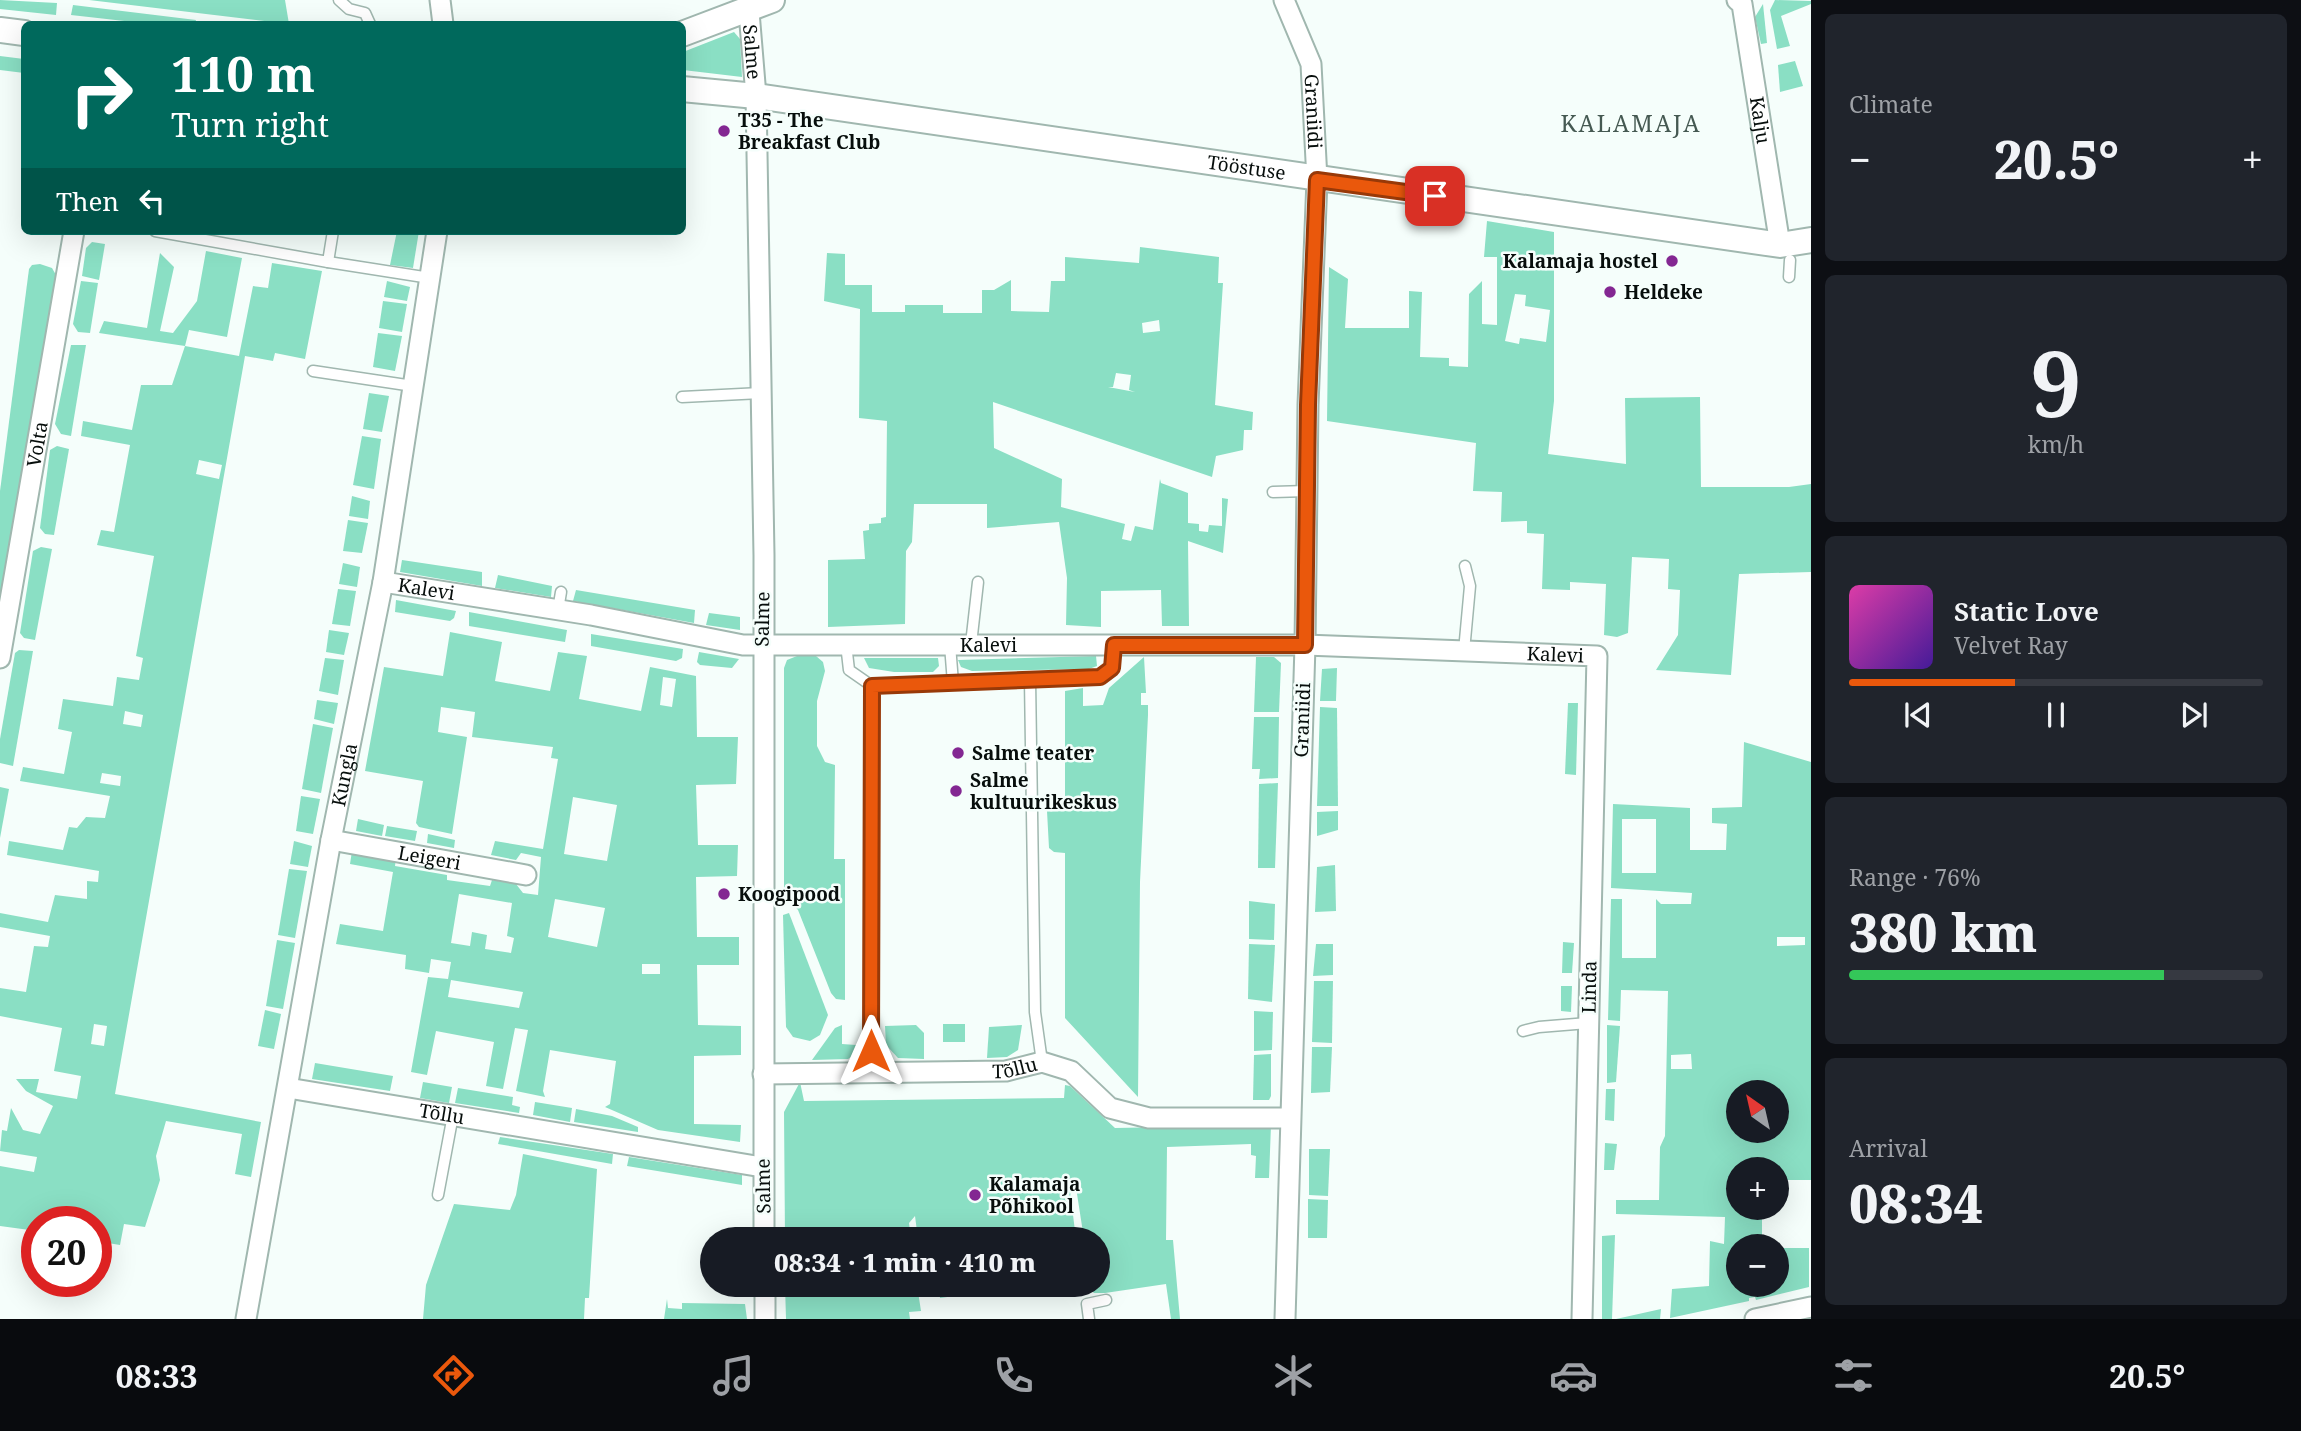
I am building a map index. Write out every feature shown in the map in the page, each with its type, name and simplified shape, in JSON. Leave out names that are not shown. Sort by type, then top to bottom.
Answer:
[{"type":"street","points":[[440,0],[443,21]]},
{"type":"street","points":[[686,32],[749,5],[772,0]]},
{"type":"street","name":"Graniidi","points":[[1284,0],[1311,64],[1317,180],[1285,1319]]},
{"type":"street","name":"Kalju","points":[[1742,1],[1785,252]]},
{"type":"street","name":"Salme","points":[[749,5],[756,96],[761,393],[764,1227]]},
{"type":"street","points":[[0,30],[21,33]]},
{"type":"street","name":"Tööstuse","points":[[686,89],[756,96],[1785,252],[1811,240]]},
{"type":"street","name":"Volta","points":[[0,658],[73,235]]},
{"type":"street","name":"Kungla","points":[[246,1319],[331,840],[383,582],[436,235]]},
{"type":"street","name":"Kalevi","points":[[383,582],[559,601],[743,645],[1305,645],[1597,656]]},
{"type":"street","name":"Linda","points":[[1582,1319],[1597,656]]},
{"type":"street","name":"Leigeri","points":[[331,840],[529,880]]},
{"type":"street","name":"Tõllu","points":[[762,1074],[1006,1071],[1042,1062],[1071,1071],[1110,1108],[1149,1118],[1290,1118]]},
{"type":"street","name":"Tõllu","points":[[288,1088],[762,1167]]},
{"type":"street","points":[[765,1297],[765,1319]]},
{"type":"street","points":[[1755,1319],[1811,1307]]},
{"type":"lane","points":[[339,0],[349,9],[365,13],[369,21]]},
{"type":"lane","points":[[192,235],[328,262],[429,278]]},
{"type":"lane","points":[[328,262],[332,235]]},
{"type":"lane","points":[[1785,252],[1789,276]]},
{"type":"lane","points":[[313,371],[413,386]]},
{"type":"lane","points":[[682,397],[761,393]]},
{"type":"lane","points":[[1273,492],[1307,491]]},
{"type":"lane","points":[[1464,651],[1470,586],[1465,566]]},
{"type":"lane","points":[[971,644],[978,582]]},
{"type":"lane","points":[[846,644],[849,670],[872,686],[1100,677],[1112,668],[1114,645]]},
{"type":"lane","points":[[950,644],[953,682]]},
{"type":"lane","points":[[1030,679],[1035,1012],[1042,1062]]},
{"type":"lane","points":[[871,1071],[872,686]]},
{"type":"lane","points":[[1523,1031],[1538,1027],[1588,1024]]},
{"type":"lane","points":[[438,1195],[453,1115]]},
{"type":"lane","points":[[1089,1319],[1087,1304],[1106,1300]]},
{"type":"green space","points":[[0,0],[57,3],[56,15],[0,9]]},
{"type":"green space","points":[[89,0],[285,0],[288,21],[264,21]]},
{"type":"green space","points":[[1775,0],[1811,1],[1811,4],[1781,16],[1790,46],[1777,49],[1770,10]]},
{"type":"green space","points":[[1763,4],[1767,43],[1761,44],[1755,17]]},
{"type":"green space","points":[[73,5],[196,20],[124,21],[71,15]]},
{"type":"green space","points":[[734,32],[740,39],[742,77],[686,70],[686,51]]},
{"type":"green space","points":[[0,56],[21,59],[21,73],[0,70]]},
{"type":"green space","points":[[1795,61],[1803,86],[1780,92],[1778,65]]},
{"type":"green space","points":[[1487,221],[1554,232],[1554,401],[1548,454],[1626,464],[1625,398],[1700,397],[1701,487],[1789,487],[1811,484],[1811,572],[1739,574],[1731,675],[1656,670],[1678,635],[1680,590],[1668,589],[1669,559],[1632,557],[1628,633],[1617,637],[1604,635],[1606,584],[1570,582],[1570,590],[1542,589],[1544,534],[1527,533],[1527,521],[1501,522],[1502,492],[1473,491],[1476,443],[1327,421],[1329,267],[1348,279],[1345,328],[1409,328],[1409,291],[1422,292],[1420,357],[1449,358],[1449,366],[1468,367],[1469,294],[1482,281],[1482,324],[1497,325],[1497,257],[1484,257]],"holes":[[[1515,294],[1526,295],[1525,306],[1550,310],[1546,342],[1520,338],[1519,344],[1505,341]]]},
{"type":"green space","points":[[396,235],[418,235],[413,268],[390,265]]},
{"type":"green space","points":[[92,242],[105,244],[99,280],[82,276],[86,248]]},
{"type":"green space","points":[[1140,247],[1219,257],[1218,283],[1223,283],[1215,405],[1253,412],[1252,430],[1244,430],[1243,450],[1216,456],[1212,477],[993,402],[994,448],[1062,479],[1061,507],[1125,524],[1122,539],[1131,541],[1135,526],[1153,530],[1160,479],[1161,483],[1188,493],[1188,523],[1199,524],[1199,531],[1208,532],[1209,525],[1222,526],[1222,498],[1228,499],[1223,553],[1188,541],[1189,626],[1162,626],[1161,590],[1101,591],[1101,627],[1066,625],[1067,578],[1059,522],[987,528],[987,504],[914,504],[912,542],[906,551],[905,624],[828,627],[828,560],[865,559],[863,531],[869,530],[869,524],[881,523],[881,518],[886,517],[887,421],[859,418],[860,309],[824,301],[827,253],[845,254],[845,285],[872,285],[872,312],[905,312],[905,305],[943,305],[943,313],[982,313],[982,290],[994,290],[1011,280],[1011,311],[1049,312],[1051,281],[1065,281],[1065,257],[1139,263]],"holes":[[[1159,320],[1160,331],[1143,333],[1142,323]],[[1116,373],[1131,375],[1129,390],[1135,392],[1108,387],[1113,387]]]},
{"type":"green space","points":[[206,251],[242,258],[227,337],[189,330],[185,346],[99,333],[104,321],[147,328],[160,253],[174,267],[160,331],[173,333],[197,301]]},
{"type":"green space","points":[[272,263],[322,271],[305,359],[275,353],[273,361],[245,356],[115,1094],[261,1122],[251,1177],[235,1174],[242,1134],[166,1121],[156,1156],[160,1180],[145,1227],[124,1224],[120,1245],[112,1244],[112,1206],[21,1206],[21,1229],[0,1226],[0,1166],[34,1172],[37,1157],[0,1151],[2,1130],[7,1131],[11,1108],[23,1130],[40,1134],[53,1106],[26,1091],[16,1079],[39,1079],[36,1092],[77,1099],[81,1076],[54,1071],[62,1028],[0,1016],[0,988],[26,992],[34,946],[48,947],[50,936],[0,927],[0,913],[48,922],[55,895],[87,899],[87,881],[98,882],[99,871],[7,855],[9,841],[63,850],[69,827],[77,828],[86,817],[105,818],[110,796],[20,781],[23,767],[64,774],[72,732],[58,729],[63,699],[113,706],[117,677],[139,680],[143,658],[136,656],[154,556],[97,545],[101,530],[114,532],[130,445],[81,436],[83,421],[132,430],[141,385],[172,385],[185,346],[239,356],[253,286],[268,288]],"holes":[[[199,460],[222,465],[219,479],[196,474]],[[125,711],[143,715],[141,727],[123,724]],[[102,773],[121,776],[120,786],[100,783]],[[94,1024],[107,1026],[104,1046],[91,1044]]]},
{"type":"green space","points":[[40,264],[52,268],[56,275],[0,598],[0,491],[29,269],[32,265]]},
{"type":"green space","points":[[81,281],[98,283],[90,333],[78,332],[73,324]]},
{"type":"green space","points":[[387,281],[410,287],[407,301],[384,297]]},
{"type":"green space","points":[[383,301],[407,304],[402,332],[379,328]]},
{"type":"green space","points":[[378,333],[402,336],[395,371],[373,367]]},
{"type":"green space","points":[[71,345],[86,345],[71,436],[61,434],[55,424]]},
{"type":"green space","points":[[369,393],[389,396],[382,432],[363,429]]},
{"type":"green space","points":[[362,436],[381,439],[374,489],[353,485]]},
{"type":"green space","points":[[57,446],[69,449],[54,535],[45,534],[40,528],[50,450]]},
{"type":"green space","points":[[352,496],[370,501],[368,519],[349,516]]},
{"type":"green space","points":[[348,520],[368,523],[362,553],[343,551]]},
{"type":"green space","points":[[41,547],[52,549],[35,640],[24,638],[20,633],[33,551]]},
{"type":"green space","points":[[402,560],[482,572],[482,586],[400,572]]},
{"type":"green space","points":[[343,563],[360,567],[357,587],[339,584]]},
{"type":"green space","points":[[498,575],[552,586],[551,597],[495,588]]},
{"type":"green space","points":[[338,589],[356,591],[350,626],[332,624]]},
{"type":"green space","points":[[576,590],[695,610],[694,623],[573,601]]},
{"type":"green space","points":[[396,600],[456,611],[450,621],[395,612]]},
{"type":"green space","points":[[469,612],[567,630],[565,642],[469,626]]},
{"type":"green space","points":[[709,613],[740,617],[740,630],[706,625]]},
{"type":"green space","points":[[329,630],[349,633],[344,655],[326,652]]},
{"type":"green space","points":[[450,632],[502,642],[495,681],[550,691],[558,652],[587,656],[579,699],[641,711],[650,667],[696,676],[697,737],[738,737],[736,784],[696,785],[698,845],[738,845],[737,876],[696,877],[697,937],[739,937],[739,965],[697,965],[698,1025],[741,1026],[741,1055],[694,1056],[694,1124],[741,1125],[740,1142],[658,1130],[605,1107],[610,1104],[616,1061],[550,1050],[543,1091],[545,1097],[516,1091],[528,1030],[515,1028],[503,1089],[486,1086],[494,1042],[436,1031],[427,1075],[411,1072],[428,977],[448,979],[451,962],[431,959],[429,973],[405,969],[406,955],[336,944],[340,924],[383,931],[393,872],[350,864],[352,851],[396,858],[395,866],[447,875],[447,880],[490,886],[492,880],[516,884],[523,893],[538,895],[541,857],[521,853],[516,860],[491,855],[495,841],[543,849],[558,759],[551,758],[553,747],[472,737],[475,712],[441,707],[438,732],[467,737],[452,834],[419,827],[416,823],[423,781],[365,771],[384,667],[443,676]],"holes":[[[663,677],[676,679],[672,707],[660,705]],[[573,797],[617,805],[607,861],[564,854]],[[459,894],[512,903],[507,936],[514,938],[511,953],[485,949],[487,935],[472,932],[470,946],[451,943]],[[555,899],[605,908],[597,947],[548,937]],[[642,964],[660,964],[660,974],[642,974]],[[451,980],[523,992],[519,1008],[448,997]]]},
{"type":"green space","points":[[591,634],[683,649],[682,658],[676,661],[591,646]]},
{"type":"green space","points":[[19,650],[33,651],[13,766],[0,763],[0,739],[15,653]]},
{"type":"green space","points":[[699,652],[739,659],[732,668],[700,665],[697,662]]},
{"type":"green space","points":[[797,656],[816,656],[823,662],[825,671],[817,701],[817,746],[825,762],[835,765],[834,859],[845,859],[845,1000],[836,999],[831,993],[798,910],[784,894],[784,668],[787,660]]},
{"type":"green space","points":[[1096,656],[1097,666],[1089,669],[972,671],[961,667],[958,660]]},
{"type":"green space","points":[[1144,657],[1146,693],[1141,693],[1141,705],[1148,705],[1148,715],[1140,882],[1138,1097],[1065,1018],[1065,853],[1054,852],[1049,848],[1047,811],[1055,803],[1065,802],[1065,691],[1083,688],[1083,706],[1103,705],[1109,688]]},
{"type":"green space","points":[[1256,657],[1274,657],[1281,663],[1279,712],[1254,712]]},
{"type":"green space","points":[[325,658],[344,660],[338,695],[319,691]]},
{"type":"green space","points":[[864,658],[938,658],[939,666],[933,672],[894,672],[869,668]]},
{"type":"green space","points":[[1337,668],[1336,701],[1320,701],[1322,669]]},
{"type":"green space","points":[[317,700],[338,703],[334,724],[314,719]]},
{"type":"green space","points":[[1568,703],[1578,703],[1576,775],[1565,774]]},
{"type":"green space","points":[[1320,707],[1337,708],[1338,806],[1317,806]]},
{"type":"green space","points":[[1254,717],[1279,717],[1278,778],[1259,779],[1260,769],[1252,769]]},
{"type":"green space","points":[[313,724],[333,728],[321,793],[302,789]]},
{"type":"green space","points":[[1744,742],[1811,762],[1811,1180],[1789,1180],[1789,1157],[1726,1157],[1726,1220],[1762,1220],[1762,1234],[1726,1234],[1726,1297],[1755,1297],[1749,1298],[1749,1301],[1670,1318],[1672,1289],[1709,1286],[1710,1241],[1724,1244],[1725,1217],[1616,1214],[1616,1200],[1659,1200],[1660,1147],[1665,1136],[1668,991],[1621,990],[1620,1021],[1608,1020],[1611,899],[1622,899],[1622,958],[1656,958],[1656,899],[1661,904],[1691,904],[1692,893],[1611,888],[1613,804],[1690,808],[1690,850],[1726,850],[1727,824],[1712,823],[1712,808],[1742,807]],"holes":[[[1622,819],[1656,819],[1656,873],[1622,873]],[[1777,937],[1805,937],[1805,945],[1777,946]],[[1691,1054],[1692,1069],[1671,1069],[1671,1055]]]},
{"type":"green space","points":[[1278,783],[1275,868],[1258,868],[1259,784]]},
{"type":"green space","points":[[0,787],[9,789],[0,838]]},
{"type":"green space","points":[[301,796],[320,799],[313,834],[296,831]]},
{"type":"green space","points":[[1338,811],[1338,830],[1317,836],[1317,812]]},
{"type":"green space","points":[[358,819],[384,825],[382,836],[356,831]]},
{"type":"green space","points":[[387,826],[417,831],[415,841],[385,836]]},
{"type":"green space","points":[[428,834],[455,840],[454,848],[427,843]]},
{"type":"green space","points":[[294,841],[312,846],[308,867],[290,864]]},
{"type":"green space","points":[[1335,865],[1336,911],[1315,912],[1317,867]]},
{"type":"green space","points":[[289,869],[307,871],[295,938],[278,935]]},
{"type":"green space","points":[[1249,901],[1275,904],[1274,940],[1249,939]]},
{"type":"green space","points":[[789,913],[828,1015],[820,1035],[810,1041],[793,1037],[786,1027],[783,915]]},
{"type":"green space","points":[[277,940],[295,943],[283,1009],[266,1006]]},
{"type":"green space","points":[[1563,942],[1574,943],[1572,973],[1562,973]]},
{"type":"green space","points":[[1249,944],[1275,945],[1272,1002],[1248,999]]},
{"type":"green space","points":[[1316,944],[1333,944],[1333,975],[1313,976]]},
{"type":"green space","points":[[1314,981],[1333,981],[1332,1043],[1312,1042]]},
{"type":"green space","points":[[1561,986],[1572,986],[1571,1012],[1561,1011]]},
{"type":"green space","points":[[265,1010],[281,1014],[274,1049],[258,1046]]},
{"type":"green space","points":[[1254,1011],[1273,1012],[1272,1050],[1254,1051]]},
{"type":"green space","points":[[943,1024],[965,1024],[965,1042],[943,1042]]},
{"type":"green space","points":[[842,1025],[842,1044],[856,1045],[857,1053],[848,1059],[812,1060],[835,1028]]},
{"type":"green space","points":[[916,1025],[924,1033],[924,1059],[898,1058],[886,1045],[885,1026]]},
{"type":"green space","points":[[1022,1025],[1018,1050],[1007,1057],[987,1058],[989,1027]]},
{"type":"green space","points":[[1607,1025],[1620,1026],[1616,1082],[1607,1083]]},
{"type":"green space","points":[[1312,1047],[1332,1047],[1330,1092],[1311,1093]]},
{"type":"green space","points":[[1271,1054],[1271,1096],[1269,1100],[1253,1100],[1254,1055]]},
{"type":"green space","points":[[315,1063],[393,1076],[390,1091],[312,1079]]},
{"type":"green space","points":[[423,1082],[452,1087],[449,1103],[420,1098]]},
{"type":"green space","name":"Kalamaja Põhikool","points":[[800,1082],[804,1101],[1064,1098],[1065,1085],[1070,1086],[1115,1128],[1271,1125],[1269,1178],[1255,1178],[1256,1156],[1251,1155],[1251,1144],[1167,1147],[1166,1240],[1173,1240],[1180,1319],[1171,1319],[1166,1284],[1110,1292],[1110,1227],[1082,1227],[1075,1181],[1069,1183],[1074,1227],[916,1227],[915,1216],[909,1223],[910,1227],[785,1227],[784,1112]]},
{"type":"green space","points":[[458,1088],[513,1097],[512,1105],[520,1107],[519,1113],[455,1103]]},
{"type":"green space","points":[[1606,1089],[1615,1089],[1614,1121],[1605,1120]]},
{"type":"green space","points":[[535,1102],[572,1108],[570,1122],[533,1115]]},
{"type":"green space","points":[[576,1109],[612,1116],[638,1127],[638,1132],[574,1122]]},
{"type":"green space","points":[[500,1137],[613,1154],[612,1164],[498,1144]]},
{"type":"green space","points":[[1605,1143],[1617,1144],[1614,1170],[1604,1170]]},
{"type":"green space","points":[[1309,1149],[1330,1149],[1328,1196],[1309,1195]]},
{"type":"green space","points":[[523,1154],[597,1169],[589,1298],[585,1298],[584,1319],[423,1319],[426,1285],[454,1204],[510,1210],[516,1195]]},
{"type":"green space","points":[[629,1157],[742,1175],[742,1185],[627,1166]]},
{"type":"green space","points":[[1308,1199],[1328,1200],[1327,1238],[1308,1238]]},
{"type":"green space","points":[[1615,1235],[1612,1319],[1602,1319],[1602,1236]]},
{"type":"green space","points":[[1789,1248],[1809,1248],[1809,1287],[1789,1292]]},
{"type":"green space","points":[[785,1297],[919,1297],[921,1311],[909,1312],[910,1319],[786,1319]]},
{"type":"green space","points":[[667,1299],[668,1308],[682,1309],[682,1303],[745,1304],[747,1319],[664,1319]]},
{"type":"green space","points":[[1661,1309],[1660,1319],[1616,1319]]},
{"type":"place","name":"T35 - The Breakfast Club","points":[[724,131]]},
{"type":"place","name":"Kalamaja hostel","points":[[1672,261]]},
{"type":"place","name":"Heldeke","points":[[1610,292]]},
{"type":"place","name":"Salme teater","points":[[958,753]]},
{"type":"place","name":"Salme kultuurikeskus","points":[[956,791]]},
{"type":"place","name":"Koogipood","points":[[724,894]]},
{"type":"place","name":"Kalamaja Põhikool","points":[[975,1195]]},
{"type":"district","name":"KALAMAJA","points":[[1631,123]]},
{"type":"route","points":[[871,1051],[872,686],[1030,679],[1080,680],[1100,677],[1112,668],[1114,645],[1305,645],[1308,405],[1317,180],[1435,196]]}]
